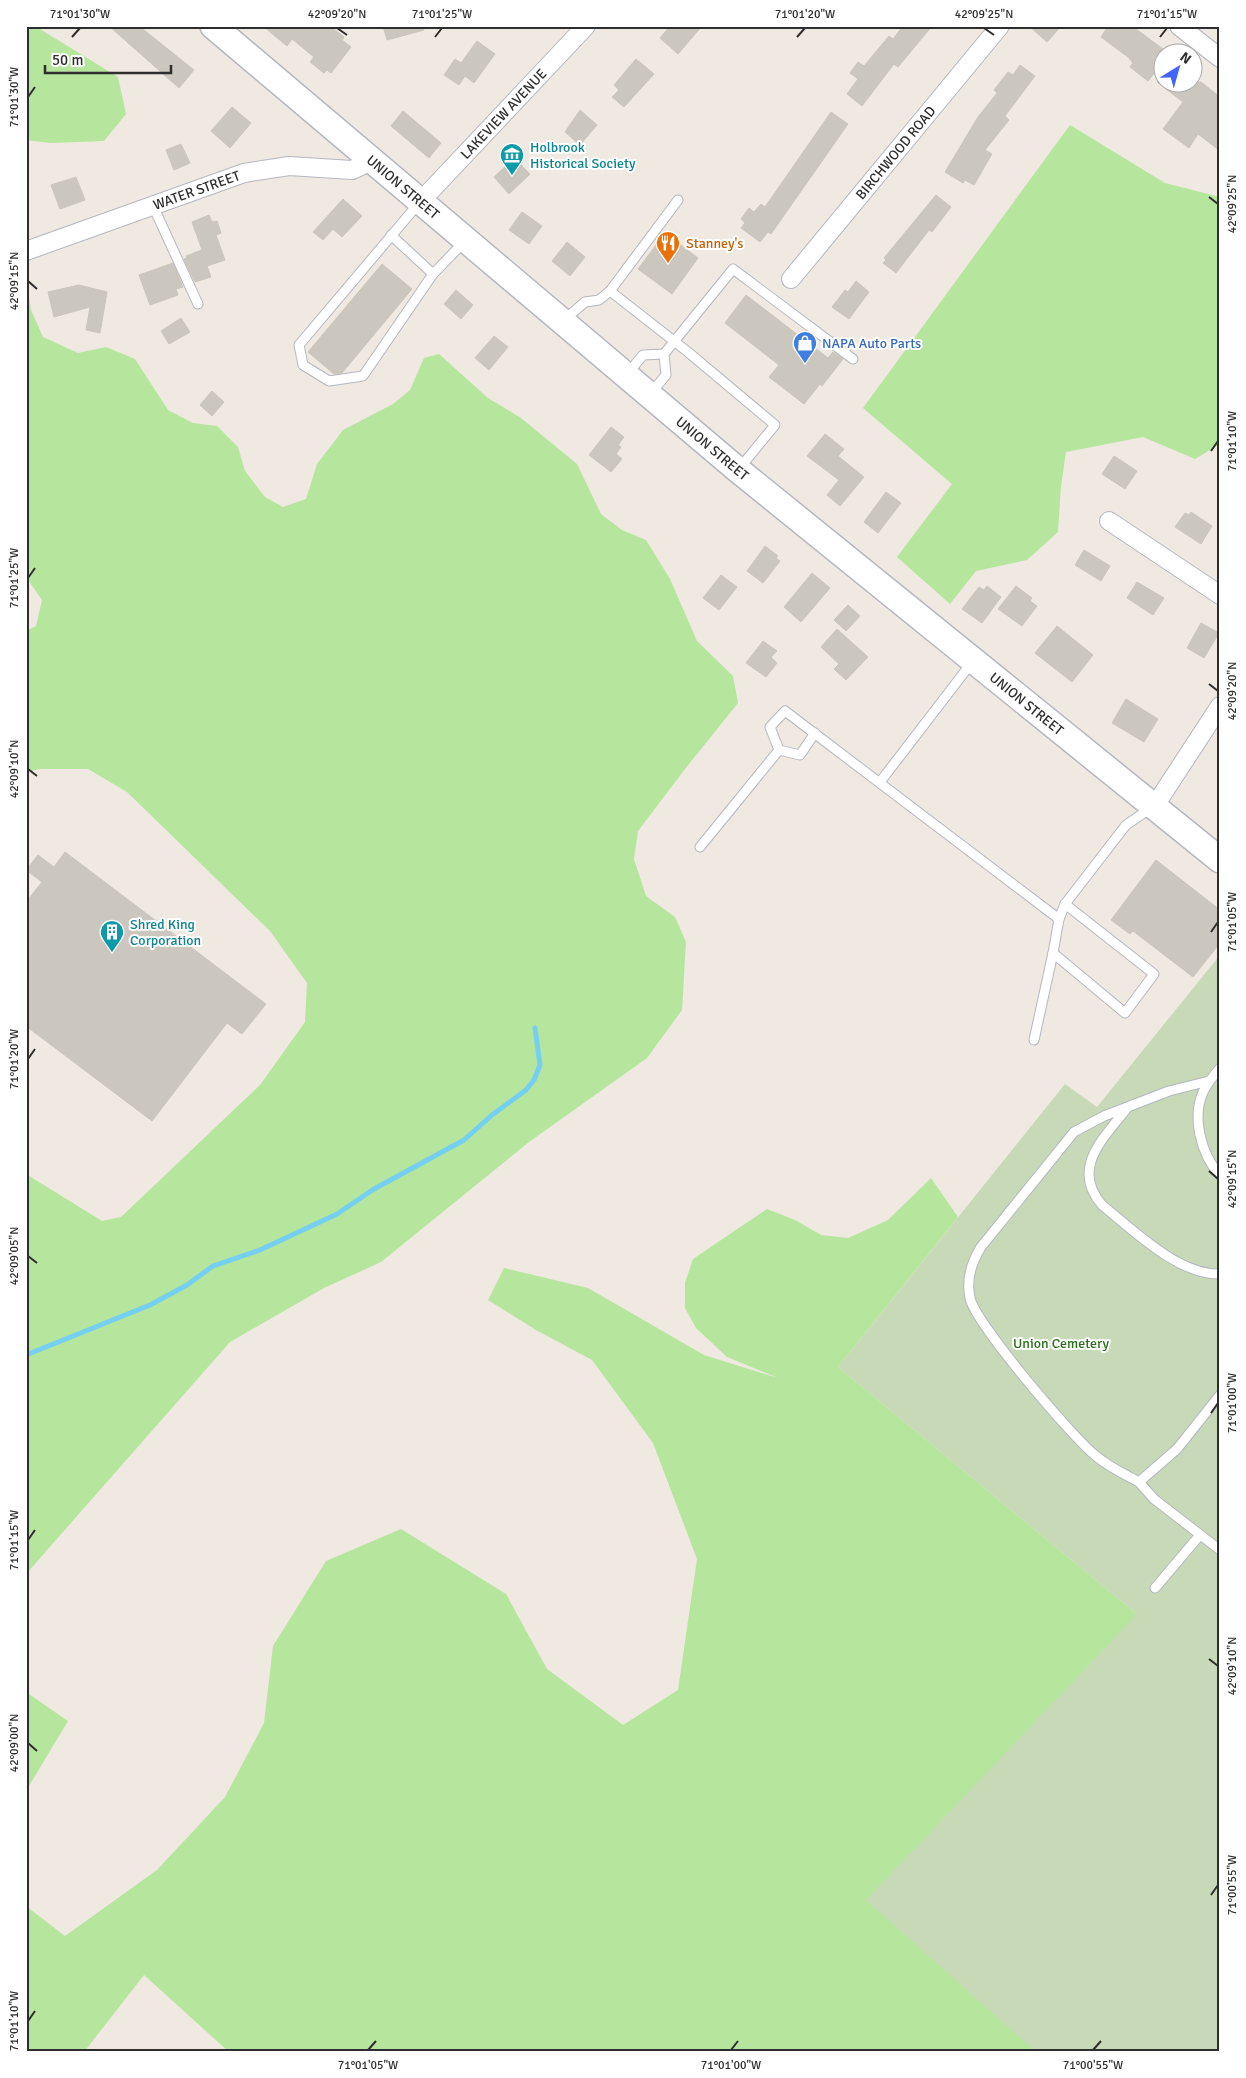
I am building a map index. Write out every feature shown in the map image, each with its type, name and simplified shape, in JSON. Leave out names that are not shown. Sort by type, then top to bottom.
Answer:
[{"type":"main road","name":"UNION STREET","points":[[213,26],[738,470],[1220,860]]},
{"type":"street","name":"LAKEVIEW AVENUE","points":[[421,201],[586,26]]},
{"type":"street","name":"BIRCHWOOD ROAD","points":[[791,279],[912,136],[1000,26]]},
{"type":"street","points":[[1180,26],[1220,58]]},
{"type":"street","name":"WATER STREET","points":[[26,251],[258,170],[289,166],[352,170],[361,166],[370,158]]},
{"type":"street","points":[[1109,522],[1220,595]]},
{"type":"street","points":[[1154,807],[1220,706]]},
{"type":"lane","points":[[563,321],[585,302],[599,300],[610,291],[678,200]]},
{"type":"lane","points":[[421,201],[299,345],[303,365],[329,381],[363,376],[433,274],[466,240]]},
{"type":"lane","points":[[153,206],[198,304]]},
{"type":"lane","points":[[391,235],[433,274]]},
{"type":"lane","points":[[649,396],[666,375],[664,354],[733,269],[853,359]]},
{"type":"lane","points":[[610,291],[674,341],[775,425],[738,470]]},
{"type":"lane","points":[[626,376],[643,355],[664,354]]},
{"type":"lane","points":[[880,782],[973,661]]},
{"type":"lane","points":[[779,750],[770,727],[785,711],[1059,919]]},
{"type":"lane","points":[[779,750],[800,755],[815,734]]},
{"type":"lane","points":[[700,847],[779,750]]},
{"type":"lane","points":[[1034,1040],[1059,919],[1065,904],[1126,825],[1154,807]]},
{"type":"lane","points":[[1053,954],[1125,1013],[1154,974],[1065,904]]},
{"type":"lane","points":[[1220,1068],[1209,1081],[1201,1099],[1200,1125],[1207,1157],[1220,1175]]},
{"type":"lane","points":[[1209,1081],[1169,1092],[1083,1126],[1066,1140],[981,1247],[971,1266],[968,1289],[970,1300],[980,1320],[1040,1396],[1080,1441],[1096,1457],[1139,1482],[1154,1499],[1220,1550]]},
{"type":"lane","points":[[1127,1108],[1099,1145],[1091,1160],[1089,1183],[1096,1198],[1109,1211],[1177,1262],[1202,1273],[1220,1274]]},
{"type":"lane","points":[[1139,1482],[1177,1449],[1220,1395]]},
{"type":"lane","points":[[1155,1588],[1200,1535]]},
{"type":"green space","points":[[26,26],[35,26],[118,77],[126,114],[104,141],[50,143],[26,140]]},
{"type":"green space","points":[[1070,125],[1165,183],[1220,197],[1220,444],[1195,459],[1143,437],[1066,452],[1061,486],[1058,532],[1027,560],[976,571],[950,604],[897,557],[952,484],[863,408]]},
{"type":"green space","points":[[26,278],[31,310],[43,337],[78,353],[106,347],[135,359],[168,410],[193,423],[217,426],[238,447],[245,471],[265,497],[283,507],[306,499],[317,464],[343,430],[393,404],[410,390],[424,358],[439,354],[488,398],[521,418],[577,464],[601,514],[622,530],[646,540],[670,579],[697,641],[733,676],[738,703],[638,831],[634,859],[646,896],[675,917],[686,942],[682,1010],[647,1058],[529,1142],[381,1262],[324,1288],[230,1342],[26,1574],[26,1174],[102,1221],[121,1217],[260,1085],[305,1022],[307,983],[270,931],[127,792],[88,769],[40,769],[26,772],[26,631],[36,626],[42,600],[26,577]]},
{"type":"green space","name":"Union Cemetery","points":[[1220,955],[1220,2052],[1036,2052],[866,1900],[1137,1614],[838,1367],[1065,1084],[1097,1107]]},
{"type":"green space","points":[[931,1178],[958,1217],[838,1367],[1137,1614],[1220,1757],[1220,2052],[229,2052],[144,1975],[84,2052],[26,2052],[26,1906],[65,1936],[157,1870],[225,1797],[264,1723],[273,1646],[326,1561],[401,1529],[506,1594],[547,1669],[623,1725],[678,1690],[697,1559],[653,1443],[592,1360],[536,1330],[488,1300],[504,1268],[588,1288],[704,1355],[778,1378],[727,1357],[696,1328],[685,1308],[685,1283],[693,1259],[767,1209],[795,1220],[821,1235],[848,1238],[888,1220]]},
{"type":"green space","points":[[26,1692],[68,1721],[26,1791]]},
{"type":"building","points":[[109,26],[139,26],[194,70],[179,88]]},
{"type":"building","points":[[263,26],[330,26],[344,37],[342,40],[351,47],[331,73],[327,70],[324,73],[310,62],[314,57],[292,39],[287,46]]},
{"type":"building","points":[[383,26],[423,26],[424,30],[387,40]]},
{"type":"building","points":[[670,26],[702,26],[678,54],[660,38]]},
{"type":"building","points":[[903,26],[932,26],[898,67],[894,64],[862,106],[847,94],[858,79],[850,73],[858,62],[864,66],[889,36],[893,39]]},
{"type":"building","points":[[1029,26],[1061,26],[1047,42]]},
{"type":"building","points":[[1108,26],[1132,26],[1154,42],[1154,74],[1148,81],[1130,67],[1133,63],[1128,57],[1101,37]]},
{"type":"building","points":[[477,41],[495,54],[474,83],[465,76],[459,85],[444,75],[455,59],[461,63]]},
{"type":"building","points":[[636,59],[654,74],[624,107],[612,97],[619,90],[614,85]]},
{"type":"building","points":[[1020,65],[1035,76],[1005,116],[1009,120],[985,150],[992,154],[974,185],[965,180],[963,183],[945,172],[978,117],[997,93],[994,90],[1008,72],[1013,75]]},
{"type":"building","points":[[1204,84],[1220,97],[1220,151],[1198,134],[1189,148],[1163,129],[1183,102],[1170,92],[1204,92]]},
{"type":"building","points":[[232,107],[251,123],[230,148],[211,131]]},
{"type":"building","points":[[580,110],[597,125],[580,145],[565,132]]},
{"type":"building","points":[[403,111],[441,143],[429,158],[391,126]]},
{"type":"building","points":[[831,112],[848,124],[771,234],[768,232],[760,242],[741,228],[745,223],[741,219],[749,208],[754,212],[761,204],[765,207]]},
{"type":"building","points":[[181,144],[190,163],[174,170],[166,150]]},
{"type":"building","name":"Holbrook Historical Society","points":[[514,158],[530,174],[509,194],[494,177]]},
{"type":"building","points":[[76,177],[85,200],[60,209],[51,185]]},
{"type":"building","points":[[936,195],[951,207],[932,232],[929,230],[896,273],[883,263],[886,260],[884,258]]},
{"type":"building","points":[[343,199],[362,216],[342,237],[333,229],[323,240],[313,232]]},
{"type":"building","points":[[522,212],[542,226],[529,244],[509,230]]},
{"type":"building","points":[[209,215],[212,222],[217,221],[221,233],[216,235],[225,260],[207,266],[211,277],[195,282],[184,259],[187,258],[186,256],[202,250],[192,222]]},
{"type":"building","name":"Stanney's","points":[[665,233],[698,258],[672,294],[638,269]]},
{"type":"building","points":[[567,242],[585,257],[570,276],[552,261]]},
{"type":"building","points":[[173,263],[183,287],[176,289],[178,295],[150,305],[139,275]]},
{"type":"building","points":[[382,264],[412,289],[342,373],[334,374],[308,352]]},
{"type":"building","points":[[856,281],[869,292],[849,319],[832,307],[845,290],[848,292]]},
{"type":"building","points":[[79,285],[107,292],[100,333],[86,330],[90,307],[54,317],[48,292]]},
{"type":"building","points":[[456,290],[473,305],[461,319],[444,304]]},
{"type":"building","points":[[746,295],[828,358],[833,352],[843,359],[822,386],[820,384],[804,404],[769,377],[779,365],[725,323]]},
{"type":"building","points":[[181,318],[190,332],[169,344],[161,331]]},
{"type":"building","points":[[494,336],[508,347],[489,370],[475,358]]},
{"type":"building","points":[[212,391],[224,402],[212,416],[200,405]]},
{"type":"building","points":[[611,427],[624,437],[618,445],[621,447],[616,454],[622,459],[611,472],[589,455]]},
{"type":"building","points":[[825,434],[844,449],[838,456],[864,477],[840,506],[827,495],[839,480],[807,456]]},
{"type":"building","points":[[1114,456],[1137,471],[1125,489],[1102,474]]},
{"type":"building","points":[[886,492],[901,503],[878,533],[864,522]]},
{"type":"building","points":[[1191,512],[1212,526],[1201,544],[1175,527],[1185,513],[1189,515]]},
{"type":"building","points":[[765,546],[778,556],[776,558],[780,561],[763,583],[747,571]]},
{"type":"building","points":[[1084,550],[1110,566],[1101,581],[1075,565]]},
{"type":"building","points":[[812,573],[830,588],[801,622],[784,607]]},
{"type":"building","points":[[721,575],[737,587],[719,610],[703,598]]},
{"type":"building","points":[[1137,582],[1164,598],[1153,615],[1127,598]]},
{"type":"building","points":[[987,586],[1001,597],[982,623],[962,609],[979,587],[984,590]]},
{"type":"building","points":[[1016,586],[1032,598],[1030,601],[1037,606],[1022,626],[998,609]]},
{"type":"building","points":[[848,605],[860,616],[846,631],[834,620]]},
{"type":"building","points":[[1201,623],[1219,633],[1204,658],[1187,648]]},
{"type":"building","points":[[1057,626],[1093,655],[1072,682],[1035,653]]},
{"type":"building","points":[[837,629],[868,657],[846,680],[834,669],[839,664],[821,647]]},
{"type":"building","points":[[763,641],[777,651],[771,657],[777,663],[766,677],[746,663]]},
{"type":"building","points":[[1126,699],[1158,719],[1144,742],[1112,723]]},
{"type":"building","name":"Shred King Corporation","points":[[65,852],[266,1004],[242,1034],[227,1023],[152,1121],[26,1026],[26,902],[42,882],[26,870],[38,855],[54,867]]},
{"type":"building","points":[[1156,860],[1220,910],[1220,943],[1193,977],[1133,931],[1130,934],[1111,920]]},
{"type":"waterway","points":[[26,1355],[150,1305],[187,1285],[213,1266],[260,1250],[337,1214],[374,1189],[464,1140],[492,1115],[526,1090],[534,1080],[540,1065],[535,1028]]},
{"type":"place","name":"Holbrook Historical Society","points":[[512,176]]},
{"type":"place","name":"Stanney's","points":[[668,264]]},
{"type":"place","name":"NAPA Auto Parts","points":[[805,364]]},
{"type":"place","name":"Shred King Corporation","points":[[112,953]]}]
